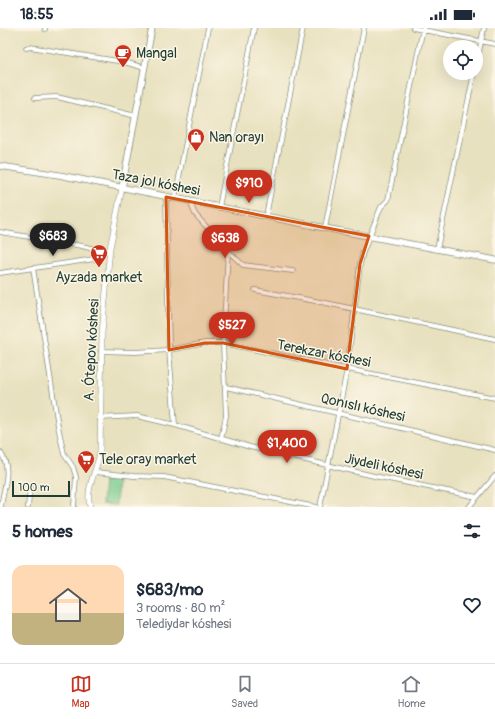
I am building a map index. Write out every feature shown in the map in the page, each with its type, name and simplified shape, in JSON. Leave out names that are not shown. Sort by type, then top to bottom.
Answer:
[{"type":"main road","name":"A. Ótepov kóshesi","points":[[122,188],[152,28]]},
{"type":"main road","name":"Taza jol kóshesi","points":[[0,166],[59,175],[325,228],[437,249],[495,258]]},
{"type":"street","points":[[175,198],[208,28]]},
{"type":"street","points":[[219,207],[254,28]]},
{"type":"street","points":[[266,216],[303,28]]},
{"type":"street","points":[[325,228],[364,28]]},
{"type":"street","points":[[413,28],[476,40]]},
{"type":"street","points":[[481,40],[484,28]]},
{"type":"street","points":[[320,507],[347,369],[360,264],[369,236],[381,207],[388,200],[423,29]]},
{"type":"street","points":[[483,41],[495,44]]},
{"type":"street","points":[[26,48],[36,48],[124,62],[145,68]]},
{"type":"street","points":[[437,249],[473,80]]},
{"type":"street","points":[[35,98],[57,97],[136,116]]},
{"type":"street","name":"A. Ótepov kóshesi","points":[[90,507],[88,492],[100,452],[99,418],[101,351],[110,248],[122,188]]},
{"type":"street","points":[[166,197],[169,350],[175,425]]},
{"type":"street","points":[[193,202],[192,207],[195,214],[228,251],[243,265],[293,271]]},
{"type":"street","points":[[0,232],[82,246],[106,252]]},
{"type":"street","points":[[0,274],[98,258],[110,248]]},
{"type":"street","points":[[221,439],[226,416],[223,343],[228,251]]},
{"type":"street","points":[[33,268],[58,426],[64,454],[73,467],[76,477],[74,507]]},
{"type":"street","points":[[255,290],[355,309],[495,339]]},
{"type":"street","name":"Terekzar kóshesi","points":[[101,351],[135,352],[169,350],[205,343],[223,343],[495,398]]},
{"type":"street","name":"Qonıslı kóshesi","points":[[226,387],[495,450]]},
{"type":"street","name":"Jiydeli kóshesi","points":[[99,418],[137,416],[175,425],[250,447],[477,497]]},
{"type":"street","points":[[0,452],[5,459],[7,474],[1,493],[1,507]]},
{"type":"street","points":[[95,472],[164,477],[316,507]]},
{"type":"street","points":[[469,507],[495,476]]},
{"type":"street","points":[[28,507],[30,488]]},
{"type":"highlighted area","points":[[166,197],[369,236],[360,264],[347,369],[223,343],[205,343],[169,350]]},
{"type":"green space","points":[[104,480],[118,481],[116,505],[102,504]]},
{"type":"place","name":"Mangal","points":[[123,68]]},
{"type":"place","name":"Nan orayı","points":[[196,152]]},
{"type":"place","name":"Ayzada market","points":[[99,268]]},
{"type":"place","name":"Tele oray market","points":[[86,474]]}]
